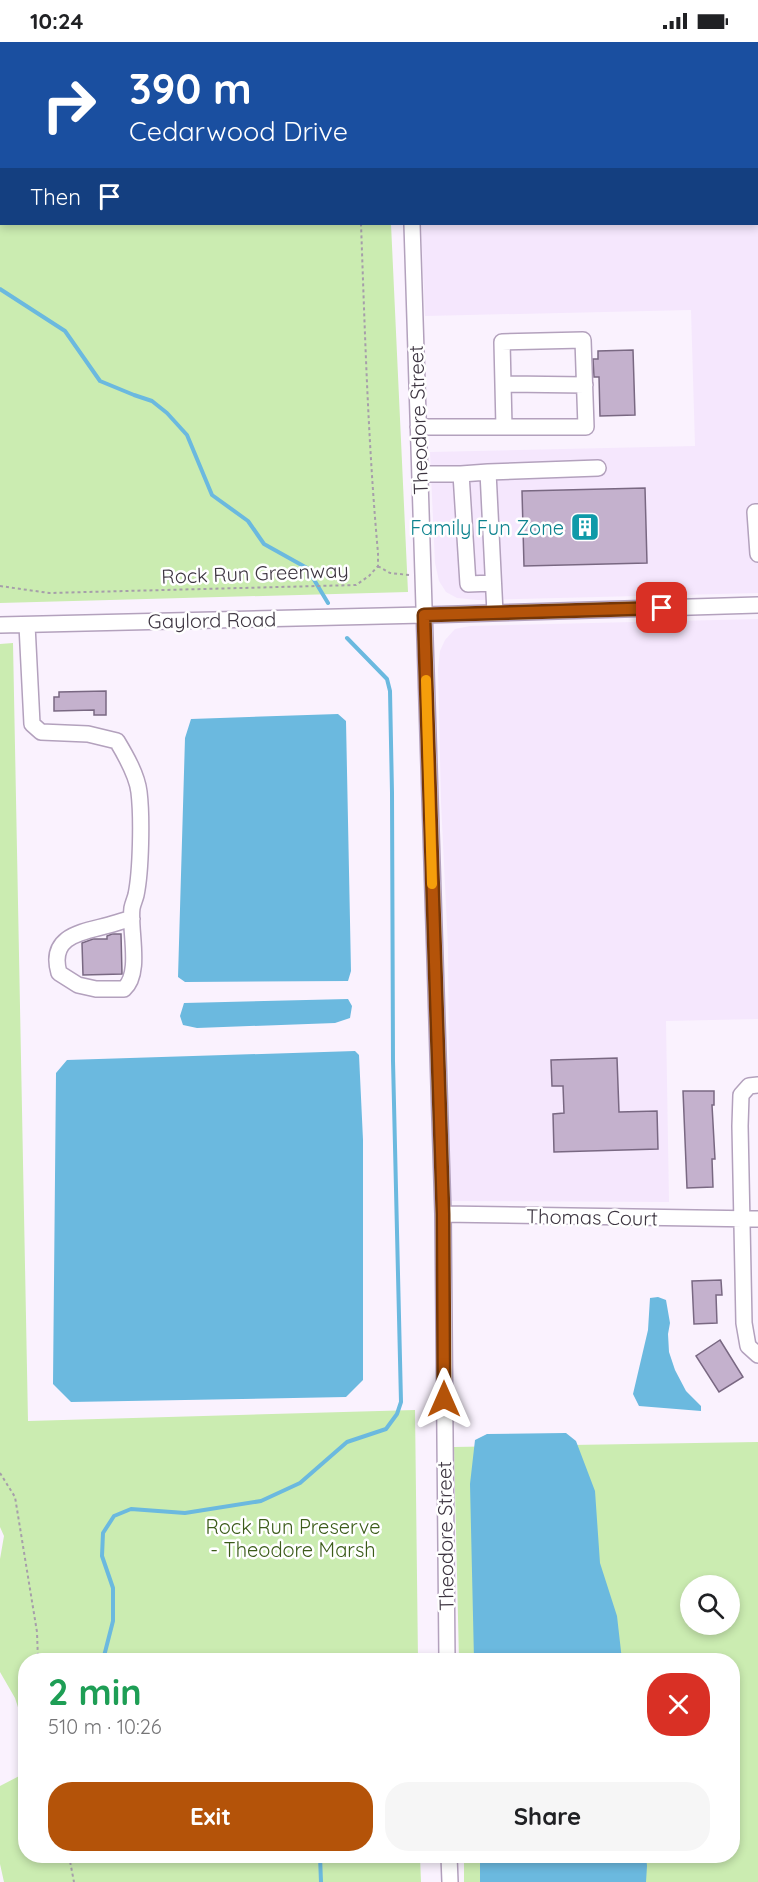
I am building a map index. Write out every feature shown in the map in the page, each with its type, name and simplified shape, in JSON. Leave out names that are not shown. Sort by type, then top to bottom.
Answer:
[{"type":"street","name":"Theodore Street","points":[[412,225],[443,1214],[447,1653]]},
{"type":"street","points":[[418,427],[504,427],[586,427],[583,340],[502,342],[504,427]]},
{"type":"street","points":[[503,384],[585,385]]},
{"type":"street","points":[[420,474],[598,468]]},
{"type":"street","points":[[488,472],[495,613]]},
{"type":"street","points":[[461,474],[468,584],[493,583]]},
{"type":"street","points":[[758,512],[755,512],[758,554]]},
{"type":"street","name":"Gaylord Road","points":[[0,625],[758,605]]},
{"type":"street","points":[[27,625],[32,723],[35,728],[41,732],[88,734],[117,741],[134,774],[139,791],[140,833],[136,894],[132,907],[134,961],[129,984],[124,989],[96,989],[78,985],[59,973],[56,962],[58,952],[68,938],[80,931],[132,919]]},
{"type":"street","points":[[758,1085],[749,1086],[741,1095],[740,1126],[744,1323],[748,1346],[758,1355]]},
{"type":"street","name":"Thomas Court","points":[[443,1214],[758,1219]]},
{"type":"street","points":[[449,1863],[450,1882]]},
{"type":"path","points":[[361,225],[367,402],[378,566],[390,573],[423,574]]},
{"type":"path","name":"Rock Run Greenway","points":[[0,586],[49,592],[356,585],[378,566]]},
{"type":"path","points":[[0,1473],[15,1497],[36,1622],[38,1653]]},
{"type":"path","points":[[70,1863],[74,1882]]},
{"type":"shaded area","points":[[421,225],[758,225],[758,593],[478,600],[457,598],[446,592],[439,581],[435,563],[430,452],[695,446],[691,310],[425,316]]},
{"type":"shaded area","points":[[758,619],[758,1019],[666,1021],[669,1202],[450,1201],[448,948],[438,669],[440,651],[445,640],[455,629],[470,626]]},
{"type":"green space","points":[[0,225],[391,225],[408,592],[0,603]]},
{"type":"green space","name":"Rock Run Preserve - Theodore Marsh","points":[[13,643],[28,1421],[415,1410],[418,1653],[18,1653],[18,1707],[0,1672],[0,1559],[4,1536],[0,1527],[0,644]]},
{"type":"green space","points":[[758,1442],[758,1882],[464,1882],[464,1863],[740,1863],[740,1653],[459,1653],[454,1447]]},
{"type":"green space","points":[[18,1777],[18,1863],[420,1863],[421,1882],[4,1882],[0,1864],[0,1786]]},
{"type":"water","points":[[338,714],[346,721],[351,971],[348,981],[185,982],[178,977],[185,738],[191,719]]},
{"type":"water","points":[[348,999],[352,1006],[350,1018],[335,1023],[197,1028],[183,1025],[180,1016],[184,1003]]},
{"type":"water","points":[[355,1051],[359,1055],[363,1140],[363,1380],[346,1397],[71,1402],[53,1384],[56,1073],[67,1060]]},
{"type":"water","points":[[658,1297],[666,1300],[670,1323],[669,1352],[675,1370],[686,1391],[701,1406],[701,1411],[639,1406],[633,1394],[648,1330],[650,1298]]},
{"type":"water","points":[[566,1433],[576,1441],[595,1491],[600,1563],[617,1616],[621,1653],[474,1653],[470,1484],[475,1440],[487,1434]]},
{"type":"water","points":[[480,1863],[647,1863],[646,1882],[480,1882]]},
{"type":"building","points":[[633,350],[635,415],[600,416],[599,377],[594,377],[593,359],[598,359],[598,351]]},
{"type":"building","name":"Family Fun Zone","points":[[645,488],[647,563],[524,566],[522,491]]},
{"type":"building","points":[[106,691],[106,715],[94,715],[94,710],[54,711],[54,697],[59,697],[59,692]]},
{"type":"building","points":[[121,934],[122,974],[83,975],[82,943],[93,939],[107,939],[107,936]]},
{"type":"building","points":[[617,1058],[619,1112],[657,1111],[658,1149],[554,1152],[553,1114],[564,1113],[563,1086],[552,1086],[551,1060]]},
{"type":"building","points":[[683,1091],[714,1091],[714,1105],[712,1105],[715,1159],[712,1159],[713,1187],[687,1188]]},
{"type":"building","points":[[721,1280],[722,1295],[716,1295],[717,1323],[694,1324],[692,1281]]},
{"type":"building","points":[[720,1340],[743,1377],[719,1392],[696,1356]]},
{"type":"waterway","points":[[0,289],[65,331],[100,381],[152,401],[167,413],[187,435],[212,495],[248,521],[264,544],[307,568],[328,603]]},
{"type":"waterway","points":[[105,1653],[113,1621],[113,1588],[102,1556],[103,1533],[114,1516],[131,1509],[185,1513],[261,1501],[300,1483],[347,1442],[386,1429],[397,1414],[401,1402],[393,1061],[390,691],[387,679],[347,638]]},
{"type":"waterway","points":[[320,1863],[321,1882]]},
{"type":"slow traffic","points":[[426,680],[432,884]]},
{"type":"place","name":"Family Fun Zone","points":[[585,527]]},
{"type":"route","points":[[444,1399],[443,1214],[424,615],[662,608]]}]
